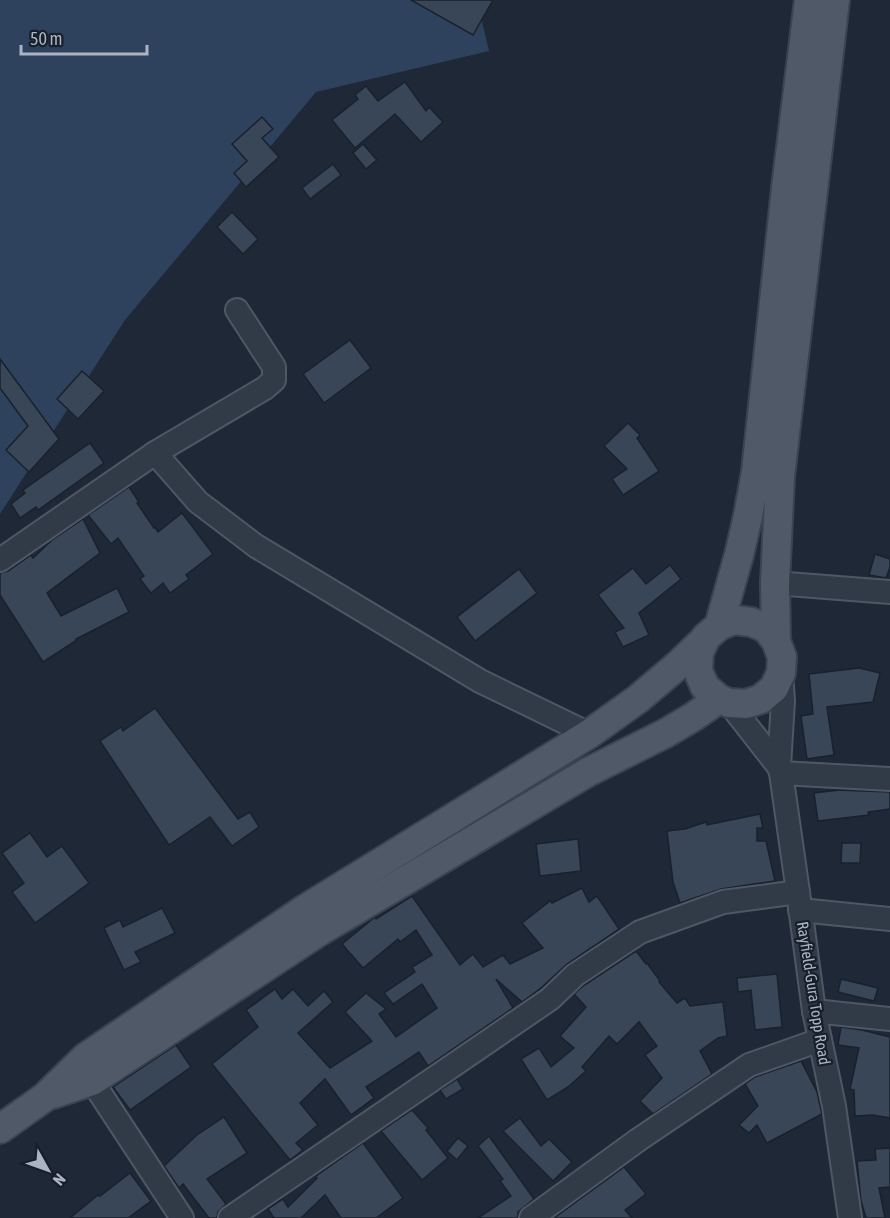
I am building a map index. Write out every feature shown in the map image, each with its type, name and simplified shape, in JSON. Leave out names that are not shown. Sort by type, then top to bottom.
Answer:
[{"type":"main road","points":[[0,1129],[45,1097],[86,1057],[305,909],[589,734],[638,699],[713,631],[734,620],[751,622],[766,628],[776,641],[782,657],[781,673],[774,688],[761,699],[746,704],[724,701],[705,687],[698,671],[699,653],[713,631],[739,555],[756,472],[809,0]]},
{"type":"main road","points":[[776,641],[775,583],[780,477],[835,0]]},
{"type":"main road","points":[[45,1097],[92,1081],[320,931],[588,772],[724,701]]},
{"type":"street","points":[[0,560],[155,453],[265,388],[274,380],[274,367],[237,310]]},
{"type":"street","points":[[155,453],[198,502],[256,546],[480,681],[589,734]]},
{"type":"street","points":[[775,583],[890,592]]},
{"type":"street","name":"Rayfield-Gura Topp Road","points":[[781,673],[783,701],[780,770],[814,1011],[834,1106],[850,1218]]},
{"type":"street","points":[[724,701],[780,770],[890,778]]},
{"type":"street","points":[[230,1218],[550,999],[576,975],[640,932],[723,902],[799,901],[890,919]]},
{"type":"street","points":[[814,1011],[890,1019]]},
{"type":"street","points":[[531,1218],[638,1140],[749,1065],[820,1040]]},
{"type":"street","points":[[92,1081],[182,1218]]},
{"type":"water","points":[[0,0],[477,0],[489,51],[316,92],[125,320],[0,514]]},
{"type":"building","points":[[411,0],[493,0],[473,35]]},
{"type":"building","points":[[405,82],[426,111],[429,107],[443,122],[421,142],[395,114],[355,148],[332,120],[358,99],[355,95],[366,86],[378,101]]},
{"type":"building","points":[[262,117],[273,129],[262,138],[279,157],[246,187],[234,173],[247,161],[232,144]]},
{"type":"building","points":[[363,144],[377,160],[366,169],[353,153]]},
{"type":"building","points":[[333,164],[341,175],[310,199],[302,188]]},
{"type":"building","points":[[232,212],[258,239],[243,254],[217,227]]},
{"type":"building","points":[[350,340],[371,368],[324,403],[303,374]]},
{"type":"building","points":[[0,359],[59,439],[29,472],[6,450],[28,426],[0,388]]},
{"type":"building","points":[[82,371],[104,391],[78,419],[57,399]]},
{"type":"building","points":[[628,423],[640,435],[637,438],[659,471],[623,495],[612,479],[627,469],[604,446]]},
{"type":"building","points":[[90,443],[104,463],[38,510],[36,507],[20,518],[11,504],[25,493],[23,490]]},
{"type":"building","points":[[129,487],[139,502],[137,503],[158,532],[182,513],[213,554],[186,575],[189,579],[170,593],[163,583],[151,593],[140,579],[144,576],[118,538],[111,544],[88,515]]},
{"type":"building","points":[[83,519],[100,553],[47,593],[61,616],[117,588],[129,612],[76,639],[43,662],[0,595],[0,573],[8,571],[31,555],[33,558],[52,540]]},
{"type":"building","points":[[875,554],[890,559],[886,578],[869,575]]},
{"type":"building","points":[[670,565],[681,579],[639,613],[649,635],[623,647],[615,632],[624,628],[598,595],[633,568],[646,584]]},
{"type":"building","points":[[519,569],[537,593],[475,641],[457,617]]},
{"type":"building","points":[[859,668],[880,673],[873,702],[827,707],[834,755],[807,759],[801,716],[813,714],[809,674]]},
{"type":"building","points":[[155,708],[238,819],[250,812],[259,827],[232,846],[210,817],[169,845],[100,741],[121,727],[123,731]]},
{"type":"building","points":[[839,790],[890,792],[890,809],[868,812],[869,815],[818,821],[814,793]]},
{"type":"building","points":[[760,814],[763,828],[757,828],[757,841],[766,841],[775,881],[721,889],[680,903],[673,882],[667,831],[685,829],[706,822],[707,825]]},
{"type":"building","points":[[30,833],[47,857],[62,846],[89,883],[35,923],[12,892],[24,883],[2,853]]},
{"type":"building","points":[[578,839],[581,871],[540,876],[536,844]]},
{"type":"building","points":[[842,843],[861,843],[860,863],[841,863]]},
{"type":"building","points":[[582,888],[589,902],[597,896],[619,929],[567,964],[522,1002],[496,979],[513,1008],[428,1066],[419,1052],[366,1087],[374,1098],[351,1115],[325,1079],[300,1103],[318,1125],[296,1143],[303,1150],[290,1160],[212,1064],[258,1027],[246,1010],[275,989],[282,999],[293,989],[308,1006],[324,991],[333,1002],[298,1033],[330,1068],[372,1041],[345,1012],[366,993],[386,1009],[379,1014],[396,1037],[437,1008],[422,984],[393,1004],[384,993],[415,972],[412,967],[432,955],[416,930],[400,942],[398,939],[363,968],[342,944],[375,917],[376,919],[412,896],[460,965],[473,954],[483,967],[503,955],[510,964],[543,948],[522,923],[550,901],[552,903]]},
{"type":"building","points":[[162,908],[175,933],[135,952],[141,962],[124,970],[104,928],[120,920],[123,927]]},
{"type":"building","points":[[636,951],[677,1003],[685,998],[690,1006],[723,1002],[727,1036],[718,1038],[700,1051],[712,1074],[653,1114],[640,1101],[662,1078],[645,1055],[657,1046],[639,1022],[617,1044],[609,1036],[582,1067],[586,1071],[568,1087],[547,1100],[521,1059],[539,1048],[551,1067],[574,1048],[560,1036],[586,1007],[574,994]]},
{"type":"building","points":[[777,974],[782,1027],[755,1030],[751,990],[738,992],[737,978]]},
{"type":"building","points":[[841,979],[878,988],[874,1001],[838,992]]},
{"type":"building","points":[[841,1027],[890,1037],[890,1118],[873,1115],[855,1116],[854,1090],[850,1089],[859,1048],[838,1045]]},
{"type":"building","points":[[176,1045],[191,1067],[130,1110],[113,1087]]},
{"type":"building","points":[[801,1061],[817,1092],[822,1114],[767,1143],[757,1125],[749,1133],[739,1125],[758,1106],[745,1084],[755,1077]]},
{"type":"building","points":[[457,1079],[463,1089],[446,1099],[440,1090]]},
{"type":"building","points":[[412,1110],[428,1128],[426,1130],[448,1158],[422,1180],[381,1131]]},
{"type":"building","points":[[224,1117],[247,1153],[207,1179],[226,1204],[218,1212],[217,1218],[209,1218],[183,1184],[179,1188],[164,1166],[197,1135]]},
{"type":"building","points":[[520,1118],[541,1146],[549,1139],[572,1162],[553,1181],[503,1131]]},
{"type":"building","points":[[489,1136],[534,1199],[518,1212],[518,1218],[478,1218],[511,1196],[500,1181],[503,1179],[478,1146]]},
{"type":"building","points":[[458,1138],[468,1146],[457,1160],[447,1151]]},
{"type":"building","points":[[363,1143],[403,1198],[376,1218],[341,1218],[325,1195],[301,1218],[274,1218],[268,1209],[283,1199],[288,1207],[317,1178],[316,1176]]},
{"type":"building","points":[[890,1148],[890,1187],[879,1188],[885,1218],[866,1218],[861,1201],[857,1161],[876,1160],[875,1149]]},
{"type":"building","points":[[624,1167],[646,1194],[625,1210],[632,1218],[554,1218]]},
{"type":"building","points":[[130,1173],[151,1201],[128,1218],[70,1218],[98,1195],[100,1196]]}]
